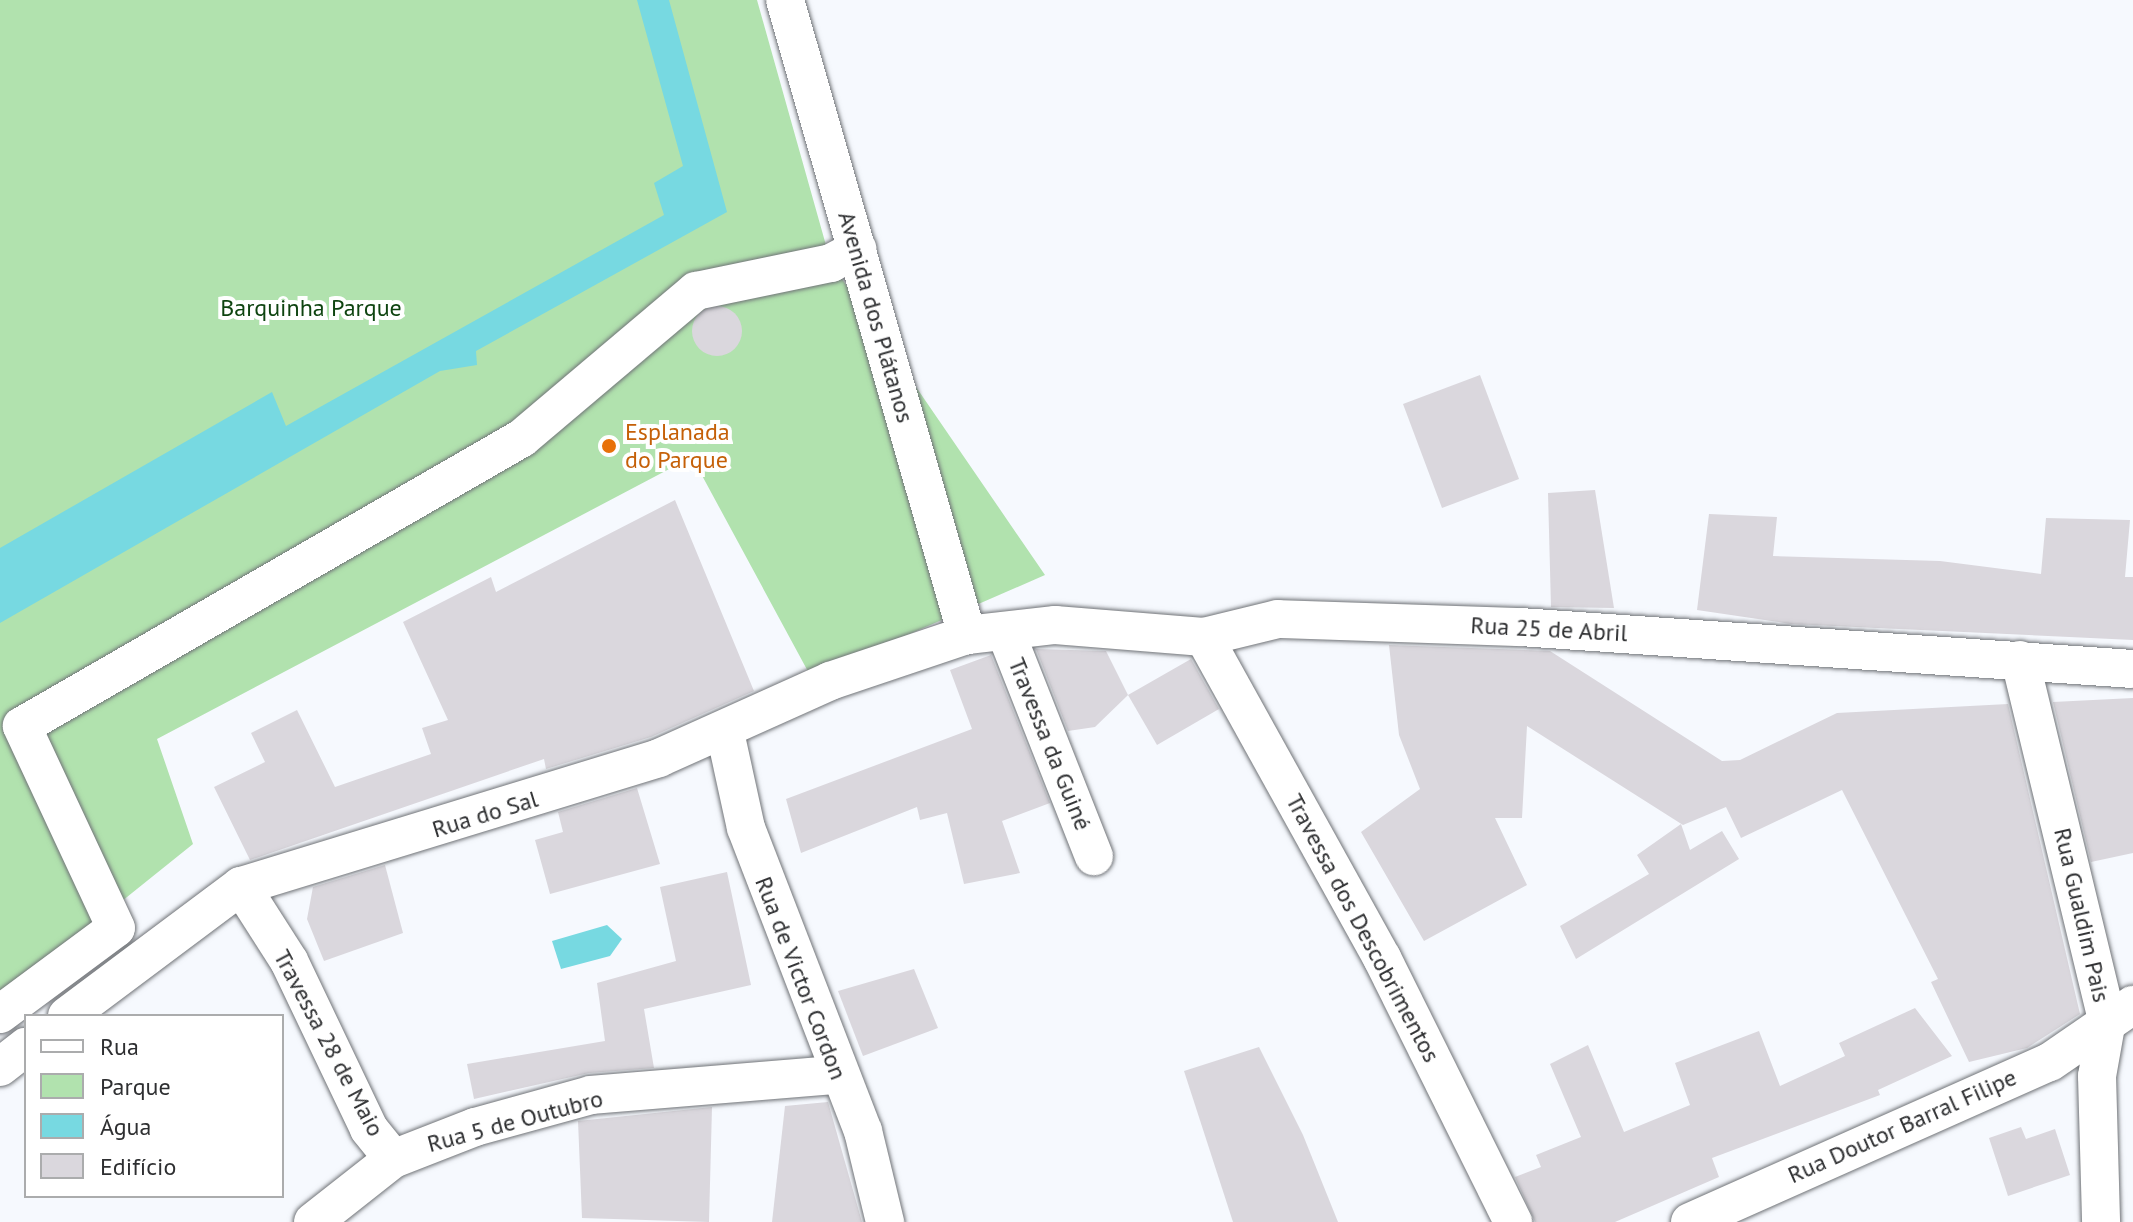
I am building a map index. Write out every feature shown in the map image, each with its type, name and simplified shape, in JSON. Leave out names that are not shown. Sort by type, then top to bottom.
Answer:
[{"type":"street","name":"Avenida dos Plátanos","points":[[785,0],[967,635]]},
{"type":"street","points":[[0,1014],[116,928],[22,726],[522,438],[696,291],[831,263],[857,249]]},
{"type":"street","name":"Rua 25 de Abril","points":[[967,635],[1006,633],[1055,625],[1204,637],[1294,619],[2133,669]]},
{"type":"street","name":"Travessa da Guiné","points":[[1006,633],[1094,856]]},
{"type":"street","name":"Rua do Sal","points":[[241,886],[441,828],[725,732],[830,681],[967,635]]},
{"type":"street","name":"Travessa dos Descobrimentos","points":[[1204,637],[1382,958],[1513,1222]]},
{"type":"street","name":"Rua Gualdim Pais","points":[[2020,660],[2120,1013],[2097,1076],[2101,1222]]},
{"type":"street","name":"Rua de Victor Cordon","points":[[725,732],[746,828],[836,1075],[863,1131],[885,1222]]},
{"type":"street","points":[[70,1014],[241,886]]},
{"type":"street","name":"Travessa 28 de Maio","points":[[241,886],[289,961],[369,1129],[393,1159]]},
{"type":"street","name":"Rua Doutor Barral Filipe","points":[[1690,1222],[2050,1062],[2120,1013]]},
{"type":"street","points":[[0,1067],[24,1049]]},
{"type":"street","name":"Rua 5 de Outubro","points":[[313,1222],[393,1159],[475,1127],[591,1095],[836,1075]]},
{"type":"green space","name":"Barquinha Parque","points":[[0,0],[757,0],[831,263],[1045,575],[811,677],[692,457],[157,739],[193,844],[0,999]]},
{"type":"water","points":[[637,0],[669,0],[727,212],[476,351],[477,365],[440,371],[0,623],[0,548],[272,392],[286,426],[664,215],[654,183],[683,166]]},
{"type":"water","points":[[607,925],[622,939],[610,956],[561,969],[552,941]]},
{"type":"building","points":[[717,306],[734,314],[742,331],[734,348],[717,356],[700,348],[692,331],[700,314]]},
{"type":"building","points":[[1480,375],[1519,479],[1442,508],[1403,404]]},
{"type":"building","points":[[1595,490],[1614,608],[1551,607],[1548,493]]},
{"type":"building","points":[[675,500],[754,691],[651,737],[546,769],[544,759],[250,860],[214,787],[265,762],[251,733],[297,710],[335,787],[431,754],[422,728],[448,720],[403,622],[491,577],[496,592]]},
{"type":"building","points":[[1709,514],[1777,517],[1773,556],[1940,561],[2041,574],[2046,518],[2130,520],[2125,577],[2133,577],[2133,640],[1791,624],[1697,610]]},
{"type":"building","points":[[1389,645],[1550,651],[1722,761],[1740,760],[1837,713],[2008,704],[2080,1014],[2027,1048],[1969,1062],[1931,982],[1938,979],[1842,790],[1741,838],[1726,807],[1683,825],[1527,726],[1522,818],[1495,818],[1527,885],[1424,941],[1361,832],[1420,789],[1399,735]]},
{"type":"building","points":[[1036,649],[1106,651],[1128,695],[1095,727],[1068,731]]},
{"type":"building","points":[[991,655],[1050,803],[1002,821],[1020,873],[964,884],[947,813],[920,820],[917,807],[801,853],[786,799],[972,729],[950,670]]},
{"type":"building","points":[[1191,659],[1219,709],[1157,745],[1128,695]]},
{"type":"building","points":[[2133,698],[2133,853],[2091,862],[2053,702]]},
{"type":"building","points":[[637,788],[660,864],[550,894],[535,840],[563,832],[558,812]]},
{"type":"building","points":[[1681,824],[1690,850],[1722,831],[1739,859],[1576,959],[1560,926],[1649,874],[1637,855]]},
{"type":"building","points":[[385,865],[403,933],[324,961],[307,919],[313,887]]},
{"type":"building","points":[[727,872],[751,985],[644,1009],[654,1068],[589,1073],[474,1099],[467,1064],[605,1041],[597,983],[676,961],[660,887]]},
{"type":"building","points":[[914,969],[938,1028],[863,1056],[838,991]]},
{"type":"building","points":[[1915,1008],[1952,1056],[1878,1090],[1880,1095],[1712,1158],[1719,1177],[1615,1222],[1535,1222],[1515,1177],[1541,1167],[1536,1155],[1581,1137],[1550,1064],[1588,1045],[1624,1132],[1690,1105],[1675,1063],[1759,1031],[1780,1086],[1845,1056],[1839,1043]]},
{"type":"building","points":[[1259,1047],[1303,1135],[1338,1222],[1233,1222],[1184,1071]]},
{"type":"building","points":[[828,1102],[862,1222],[772,1222],[785,1106]]},
{"type":"building","points":[[712,1107],[709,1222],[582,1218],[578,1121]]},
{"type":"building","points":[[2021,1127],[2026,1139],[2055,1129],[2070,1175],[2008,1196],[1989,1138]]},
{"type":"place","name":"Esplanada do Parque","points":[[609,446]]}]
